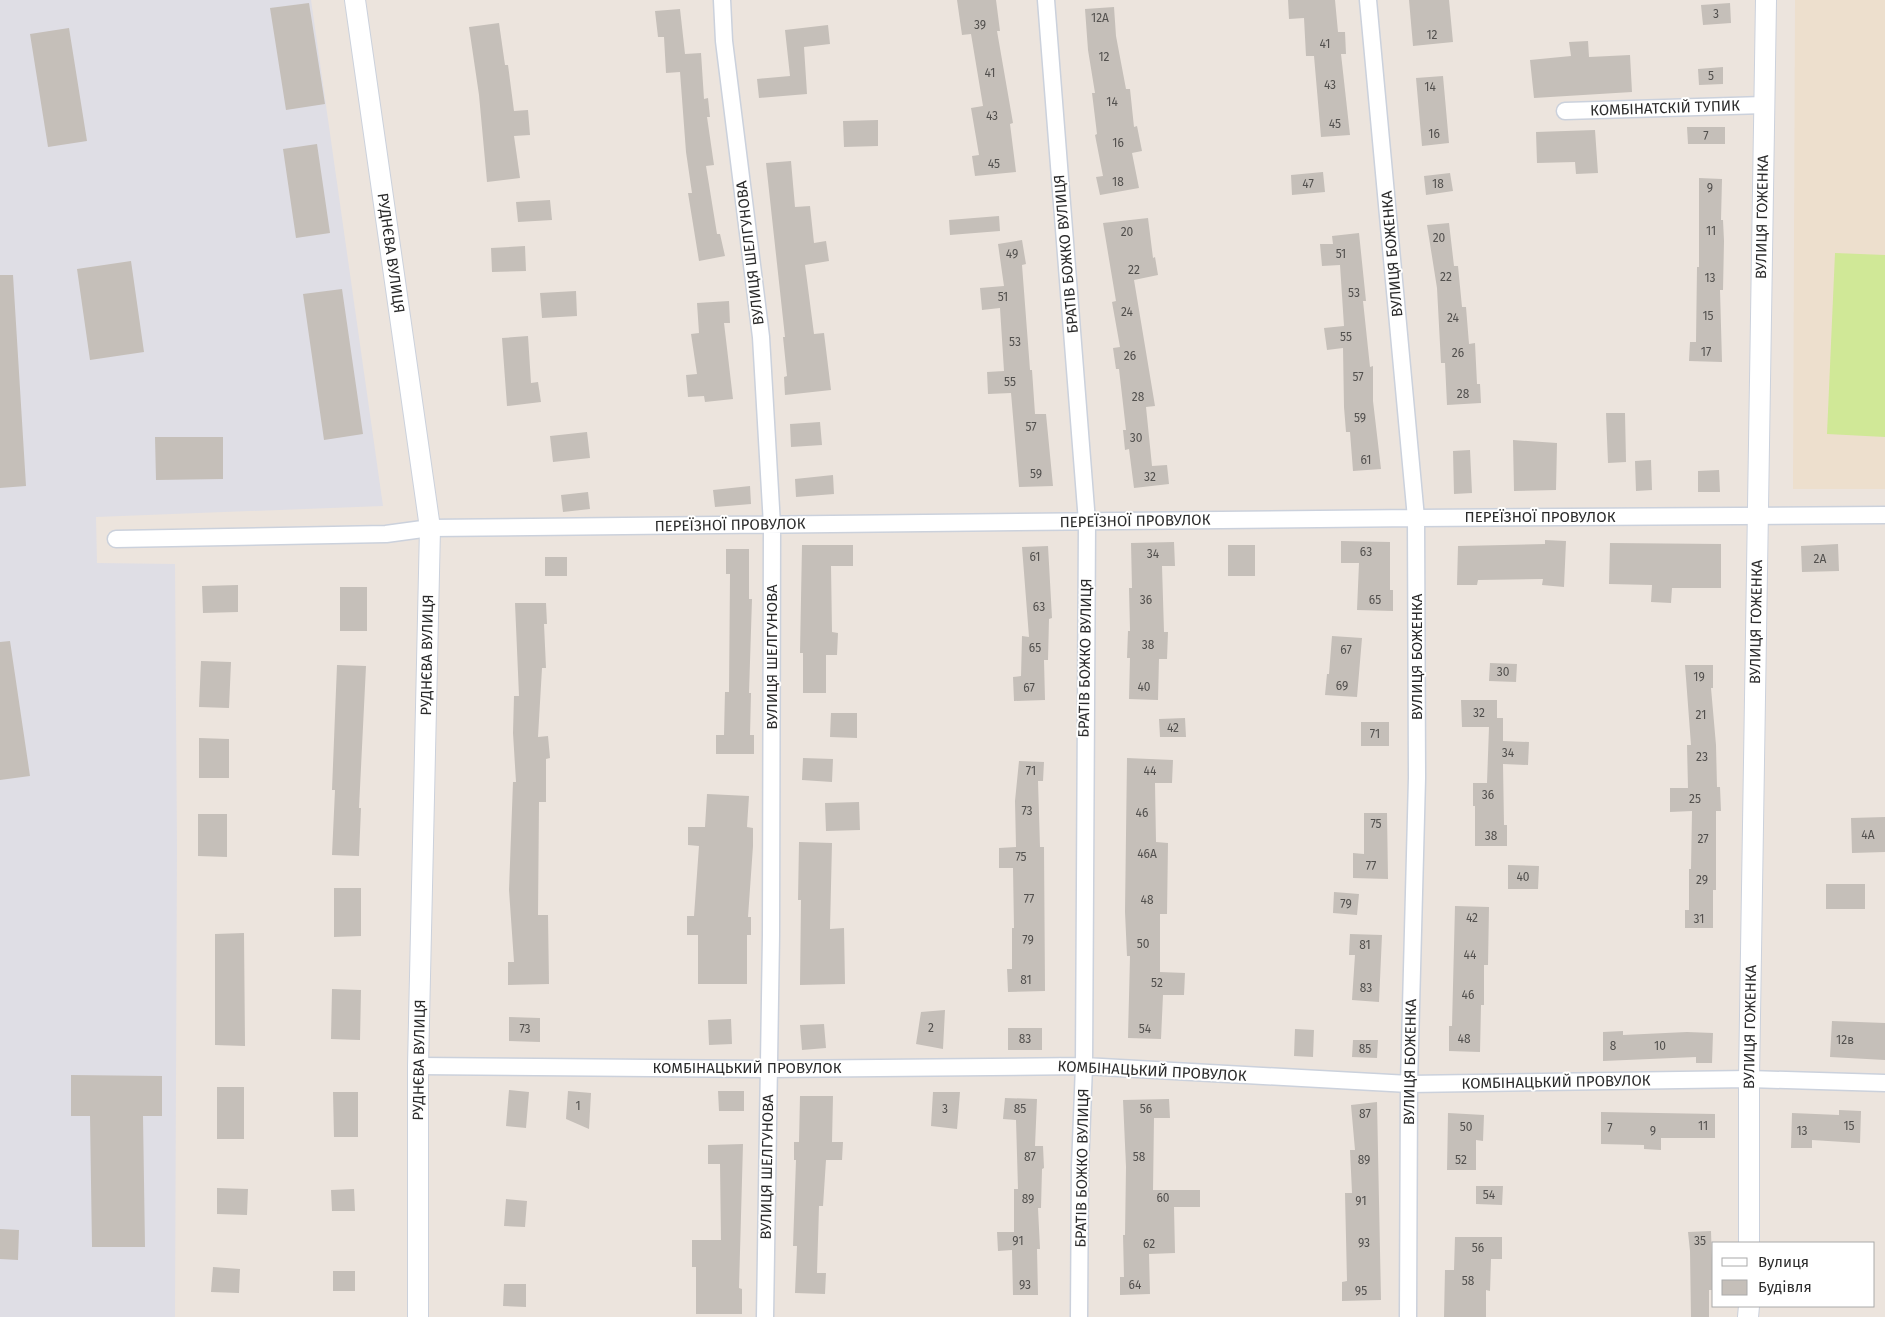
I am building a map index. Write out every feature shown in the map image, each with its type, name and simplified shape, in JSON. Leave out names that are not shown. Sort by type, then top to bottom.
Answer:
[{"type":"street","name":"РУДНЄВА ВУЛИЦЯ","points":[[366,0],[356,10],[430,528],[418,1066],[418,1317]]},
{"type":"street","name":"ВУЛИЦЯ ШЕЛГУНОВА","points":[[722,0],[724,41],[761,337],[772,525],[771,926],[765,1317]]},
{"type":"street","name":"БРАТІВ БОЖКО ВУЛИЦЯ","points":[[1046,0],[1087,522],[1084,1066],[1080,1167],[1079,1317]]},
{"type":"street","name":"ВУЛИЦЯ БОЖЕНКА","points":[[1368,0],[1416,518],[1417,778],[1409,1084],[1408,1317]]},
{"type":"street","name":"ВУЛИЦЯ ГОЖЕНКА","points":[[1749,1242],[1749,1079],[1766,0]]},
{"type":"street","name":"КОМБІНАТСКІЙ ТУПИК","points":[[1565,111],[1764,105]]},
{"type":"street","name":"ПЕРЕЇЗНОЇ ПРОВУЛОК","points":[[116,539],[386,534],[430,528],[1885,515]]},
{"type":"street","name":"КОМБІНАЦЬКИЙ ПРОВУЛОК","points":[[418,1066],[768,1069],[1084,1066],[1409,1084],[1749,1079],[1885,1082]]},
{"type":"shaded area","points":[[0,0],[311,0],[383,506],[96,517],[97,563],[175,564],[177,848],[175,1317],[0,1317]]},
{"type":"shaded area","points":[[1795,0],[1885,0],[1885,489],[1793,489]]},
{"type":"green space","points":[[1835,253],[1885,255],[1885,437],[1827,434]]},
{"type":"building","points":[[957,0],[996,0],[1000,31],[997,31],[1013,123],[1010,124],[1016,172],[975,176],[972,156],[979,155],[971,108],[983,106],[971,34],[962,35]]},
{"type":"building","points":[[1288,0],[1335,0],[1338,32],[1345,32],[1346,54],[1341,54],[1350,135],[1321,137],[1314,56],[1306,56],[1304,18],[1289,19]]},
{"type":"building","points":[[1409,0],[1449,0],[1453,42],[1413,46]]},
{"type":"building","points":[[309,3],[325,104],[286,110],[270,8]]},
{"type":"building","points":[[1730,3],[1731,23],[1703,25],[1701,5]]},
{"type":"building","points":[[1114,7],[1116,36],[1126,89],[1130,89],[1134,127],[1137,126],[1142,151],[1132,153],[1139,188],[1100,195],[1096,177],[1103,176],[1095,135],[1097,134],[1092,93],[1095,93],[1088,50],[1085,9]]},
{"type":"building","points":[[680,9],[685,54],[701,53],[704,99],[708,98],[710,117],[707,117],[714,165],[706,166],[717,234],[720,234],[725,256],[699,261],[688,193],[692,193],[686,152],[680,72],[666,73],[664,37],[658,37],[655,11]]},
{"type":"building","points":[[499,23],[505,65],[508,65],[514,111],[528,110],[530,135],[514,136],[520,178],[487,182],[479,95],[469,27]]},
{"type":"building","points":[[828,25],[830,44],[804,47],[807,94],[759,98],[757,79],[790,76],[785,30]]},
{"type":"building","points":[[69,28],[87,141],[48,147],[30,34]]},
{"type":"building","points":[[1588,41],[1589,57],[1630,55],[1632,92],[1534,98],[1530,60],[1571,56],[1569,42]]},
{"type":"building","points":[[1723,67],[1723,84],[1699,85],[1698,69]]},
{"type":"building","points":[[1443,76],[1449,143],[1422,146],[1416,78]]},
{"type":"building","points":[[878,120],[878,146],[844,147],[843,121]]},
{"type":"building","points":[[1687,127],[1725,127],[1725,144],[1688,144]]},
{"type":"building","points":[[1595,130],[1598,173],[1576,174],[1575,162],[1537,163],[1536,132]]},
{"type":"building","points":[[317,144],[330,233],[296,238],[283,149]]},
{"type":"building","points":[[791,161],[795,207],[810,206],[814,243],[826,241],[829,261],[805,265],[814,334],[824,333],[831,390],[785,395],[784,377],[787,376],[783,337],[785,337],[766,163]]},
{"type":"building","points":[[1323,172],[1325,192],[1292,195],[1291,175]]},
{"type":"building","points":[[1450,173],[1453,191],[1426,195],[1424,176]]},
{"type":"building","points":[[1699,178],[1722,179],[1721,220],[1723,220],[1724,241],[1723,290],[1720,290],[1722,362],[1689,361],[1690,342],[1696,342],[1697,267],[1699,267]]},
{"type":"building","points":[[550,200],[552,220],[518,222],[516,202]]},
{"type":"building","points":[[999,216],[1000,231],[950,235],[949,220]]},
{"type":"building","points":[[1148,218],[1153,258],[1155,257],[1158,275],[1134,280],[1155,406],[1146,407],[1152,466],[1167,465],[1169,484],[1134,488],[1129,449],[1125,450],[1123,430],[1126,430],[1119,369],[1116,369],[1113,348],[1120,347],[1112,302],[1116,301],[1103,223]]},
{"type":"building","points":[[1449,223],[1454,266],[1458,266],[1462,307],[1466,307],[1469,344],[1475,343],[1477,384],[1480,384],[1481,403],[1447,405],[1445,363],[1441,363],[1437,288],[1427,225]]},
{"type":"building","points":[[1359,233],[1366,301],[1363,301],[1370,367],[1373,366],[1373,401],[1381,469],[1353,471],[1350,432],[1346,432],[1343,348],[1327,350],[1324,328],[1344,326],[1340,265],[1322,266],[1320,244],[1333,244],[1332,236]]},
{"type":"building","points":[[1022,240],[1026,264],[1022,265],[1035,414],[1046,414],[1053,486],[1019,487],[1011,393],[988,394],[987,372],[1004,371],[1000,308],[982,310],[980,288],[1004,286],[998,244]]},
{"type":"building","points":[[525,246],[526,271],[492,272],[491,248]]},
{"type":"building","points":[[131,261],[144,352],[90,360],[77,269]]},
{"type":"building","points":[[0,275],[13,275],[26,486],[0,488]]},
{"type":"building","points":[[342,289],[363,434],[324,440],[303,294]]},
{"type":"building","points":[[576,291],[577,316],[542,318],[540,293]]},
{"type":"building","points":[[729,301],[730,323],[724,323],[733,399],[705,402],[704,396],[688,397],[686,375],[697,374],[691,334],[699,333],[697,303]]},
{"type":"building","points":[[528,336],[531,383],[538,382],[541,402],[507,406],[502,338]]},
{"type":"building","points":[[1606,413],[1625,413],[1626,462],[1608,463]]},
{"type":"building","points":[[820,422],[822,445],[791,447],[790,424]]},
{"type":"building","points":[[587,432],[590,458],[553,462],[550,436]]},
{"type":"building","points":[[155,437],[223,437],[223,479],[156,480]]},
{"type":"building","points":[[1513,440],[1557,443],[1556,490],[1514,491]]},
{"type":"building","points":[[1470,450],[1472,493],[1454,494],[1453,451]]},
{"type":"building","points":[[1651,460],[1652,490],[1636,491],[1635,461]]},
{"type":"building","points":[[1719,470],[1720,492],[1698,492],[1698,471]]},
{"type":"building","points":[[833,475],[834,494],[796,497],[795,479]]},
{"type":"building","points":[[750,486],[751,504],[715,507],[713,490]]},
{"type":"building","points":[[588,492],[590,509],[563,512],[561,495]]},
{"type":"building","points":[[1545,540],[1566,541],[1564,587],[1542,585],[1543,579],[1478,580],[1477,585],[1457,585],[1458,546],[1545,544]]},
{"type":"building","points":[[1341,541],[1390,542],[1390,590],[1393,590],[1393,611],[1357,610],[1359,563],[1341,563]]},
{"type":"building","points":[[1174,542],[1175,566],[1162,566],[1164,632],[1168,632],[1167,659],[1159,659],[1158,700],[1129,699],[1130,658],[1127,658],[1128,631],[1130,631],[1129,588],[1132,588],[1131,543]]},
{"type":"building","points":[[1610,543],[1721,544],[1721,588],[1672,588],[1671,603],[1651,602],[1652,585],[1609,584]]},
{"type":"building","points":[[1838,544],[1839,571],[1802,572],[1801,546]]},
{"type":"building","points":[[802,545],[853,545],[853,566],[831,566],[832,632],[838,633],[837,655],[826,655],[826,693],[803,693],[803,653],[800,653]]},
{"type":"building","points":[[1228,545],[1255,545],[1255,576],[1228,576]]},
{"type":"building","points":[[1048,546],[1052,618],[1049,619],[1048,660],[1044,660],[1045,700],[1014,701],[1013,677],[1021,676],[1022,636],[1029,637],[1022,547]]},
{"type":"building","points":[[726,549],[749,549],[749,599],[752,599],[749,693],[751,693],[750,735],[754,735],[754,754],[716,754],[716,735],[724,735],[725,692],[729,692],[730,574],[726,574]]},
{"type":"building","points":[[545,557],[567,557],[567,576],[545,576]]},
{"type":"building","points":[[238,585],[238,612],[203,613],[202,586]]},
{"type":"building","points":[[340,587],[367,587],[367,631],[340,631]]},
{"type":"building","points":[[515,603],[546,603],[547,624],[544,624],[546,668],[542,668],[538,737],[548,736],[550,758],[546,759],[546,802],[539,802],[538,915],[548,915],[549,984],[508,985],[508,962],[514,962],[509,890],[513,782],[516,782],[513,733],[514,696],[519,696]]},
{"type":"building","points":[[1332,636],[1362,638],[1357,697],[1325,695]]},
{"type":"building","points":[[10,641],[30,776],[0,780],[0,642]]},
{"type":"building","points":[[201,661],[231,662],[229,708],[199,707]]},
{"type":"building","points":[[1490,663],[1517,664],[1516,682],[1489,681]]},
{"type":"building","points":[[337,665],[366,666],[359,808],[361,808],[359,856],[332,855],[335,790],[332,790]]},
{"type":"building","points":[[1685,665],[1713,665],[1713,688],[1711,688],[1716,745],[1717,787],[1720,787],[1721,811],[1716,811],[1716,890],[1713,890],[1713,928],[1685,928],[1685,910],[1689,910],[1692,811],[1670,812],[1670,788],[1688,788],[1687,745],[1691,745]]},
{"type":"building","points":[[1461,700],[1497,700],[1497,718],[1503,718],[1503,741],[1529,742],[1528,765],[1503,764],[1504,825],[1507,825],[1507,846],[1475,846],[1473,783],[1487,783],[1489,727],[1462,727]]},
{"type":"building","points":[[831,713],[857,713],[857,738],[830,737]]},
{"type":"building","points":[[1185,718],[1186,737],[1160,737],[1159,719]]},
{"type":"building","points":[[1361,722],[1389,722],[1389,746],[1361,746]]},
{"type":"building","points":[[199,738],[229,739],[229,778],[199,778]]},
{"type":"building","points":[[803,758],[833,759],[832,782],[802,780]]},
{"type":"building","points":[[1127,758],[1173,760],[1172,783],[1155,783],[1156,842],[1168,843],[1167,914],[1160,914],[1160,972],[1185,973],[1184,995],[1163,995],[1161,1039],[1128,1038],[1130,956],[1127,956],[1125,912]]},
{"type":"building","points":[[1019,761],[1044,762],[1043,781],[1038,781],[1040,847],[1044,847],[1045,991],[1008,992],[1007,969],[1012,969],[1012,928],[1014,928],[1013,868],[999,868],[999,848],[1016,847],[1015,801]]},
{"type":"building","points":[[707,794],[749,796],[747,827],[753,828],[753,846],[748,917],[751,917],[751,935],[747,935],[747,984],[698,984],[698,935],[687,935],[687,916],[694,916],[699,846],[688,845],[688,827],[705,827]]},
{"type":"building","points":[[859,802],[860,830],[826,831],[825,803]]},
{"type":"building","points":[[1364,813],[1387,813],[1388,879],[1353,878],[1353,853],[1364,854]]},
{"type":"building","points":[[198,814],[227,814],[227,857],[198,856]]},
{"type":"building","points":[[1885,817],[1885,852],[1852,853],[1851,818]]},
{"type":"building","points":[[799,842],[832,843],[830,929],[844,928],[845,984],[800,985],[801,900],[798,900]]},
{"type":"building","points":[[1508,865],[1539,866],[1538,889],[1508,889]]},
{"type":"building","points":[[1826,884],[1865,884],[1865,909],[1826,909]]},
{"type":"building","points":[[334,888],[361,888],[361,936],[334,937]]},
{"type":"building","points":[[1334,892],[1359,894],[1357,915],[1333,913]]},
{"type":"building","points":[[1455,906],[1489,907],[1488,965],[1484,965],[1484,1005],[1481,1005],[1480,1052],[1449,1051],[1449,1026],[1452,1026]]},
{"type":"building","points":[[244,933],[245,1046],[215,1045],[215,934]]},
{"type":"building","points":[[1350,934],[1382,935],[1379,1002],[1352,1000],[1355,955],[1349,955]]},
{"type":"building","points":[[332,989],[361,990],[360,1040],[331,1039]]},
{"type":"building","points":[[945,1010],[943,1049],[916,1044],[921,1012]]},
{"type":"building","points":[[509,1017],[540,1018],[540,1042],[509,1041]]},
{"type":"building","points":[[731,1019],[732,1044],[709,1045],[708,1020]]},
{"type":"building","points":[[1832,1021],[1885,1023],[1885,1060],[1830,1057]]},
{"type":"building","points":[[824,1024],[826,1048],[802,1050],[800,1025]]},
{"type":"building","points":[[1008,1028],[1042,1028],[1042,1050],[1008,1050]]},
{"type":"building","points":[[1295,1029],[1314,1030],[1313,1057],[1294,1056]]},
{"type":"building","points":[[1623,1031],[1623,1035],[1687,1032],[1713,1033],[1712,1063],[1696,1063],[1696,1057],[1603,1061],[1603,1032]]},
{"type":"building","points":[[1353,1040],[1378,1040],[1377,1058],[1352,1057]]},
{"type":"building","points":[[71,1075],[162,1076],[162,1116],[143,1116],[145,1247],[92,1247],[90,1116],[71,1116]]},
{"type":"building","points":[[217,1087],[244,1087],[244,1139],[217,1139]]},
{"type":"building","points":[[509,1090],[529,1092],[526,1128],[506,1126]]},
{"type":"building","points":[[568,1091],[591,1093],[589,1129],[566,1119]]},
{"type":"building","points":[[718,1091],[744,1091],[744,1111],[719,1111]]},
{"type":"building","points":[[333,1092],[358,1092],[358,1137],[334,1137]]},
{"type":"building","points":[[933,1092],[960,1092],[957,1129],[931,1126]]},
{"type":"building","points":[[800,1096],[833,1096],[832,1142],[843,1142],[842,1160],[826,1160],[823,1206],[819,1206],[817,1273],[826,1273],[825,1294],[795,1293],[797,1246],[793,1246],[796,1160],[794,1160],[794,1142],[799,1142]]},
{"type":"building","points":[[1005,1098],[1037,1099],[1035,1146],[1043,1146],[1044,1168],[1042,1169],[1041,1208],[1038,1208],[1040,1249],[1037,1249],[1038,1295],[1013,1295],[1012,1250],[998,1251],[997,1232],[1014,1232],[1014,1189],[1018,1189],[1016,1120],[1003,1119]]},
{"type":"building","points":[[1169,1099],[1170,1118],[1154,1118],[1153,1190],[1200,1190],[1200,1207],[1174,1207],[1175,1253],[1149,1254],[1150,1294],[1120,1295],[1120,1277],[1124,1277],[1123,1235],[1125,1235],[1126,1167],[1123,1100]]},
{"type":"building","points":[[1377,1102],[1381,1300],[1342,1301],[1342,1282],[1347,1281],[1345,1193],[1352,1193],[1350,1150],[1355,1150],[1351,1105]]},
{"type":"building","points":[[1839,1110],[1861,1111],[1860,1143],[1812,1140],[1812,1148],[1791,1148],[1792,1113],[1839,1115]]},
{"type":"building","points":[[1601,1112],[1715,1114],[1715,1138],[1661,1138],[1661,1150],[1644,1149],[1644,1145],[1601,1144]]},
{"type":"building","points":[[1448,1113],[1484,1115],[1483,1141],[1476,1140],[1476,1170],[1447,1170]]},
{"type":"building","points":[[743,1144],[739,1288],[742,1289],[742,1314],[696,1314],[696,1267],[692,1267],[692,1240],[721,1240],[720,1164],[708,1164],[708,1145]]},
{"type":"building","points":[[1476,1186],[1503,1186],[1502,1205],[1476,1204]]},
{"type":"building","points":[[217,1188],[248,1189],[247,1215],[217,1214]]},
{"type":"building","points":[[354,1189],[355,1211],[332,1211],[331,1190]]},
{"type":"building","points":[[506,1199],[527,1201],[525,1227],[504,1226]]},
{"type":"building","points":[[0,1229],[19,1230],[18,1260],[0,1259]]},
{"type":"building","points":[[1711,1231],[1712,1290],[1709,1290],[1709,1317],[1691,1317],[1688,1232]]},
{"type":"building","points":[[1455,1237],[1502,1237],[1502,1259],[1491,1259],[1490,1291],[1486,1290],[1486,1317],[1444,1317],[1445,1270],[1454,1270]]},
{"type":"building","points":[[213,1267],[240,1269],[239,1293],[211,1292]]},
{"type":"building","points":[[333,1271],[355,1271],[355,1291],[333,1291]]},
{"type":"building","points":[[504,1284],[526,1284],[526,1307],[503,1306]]}]
